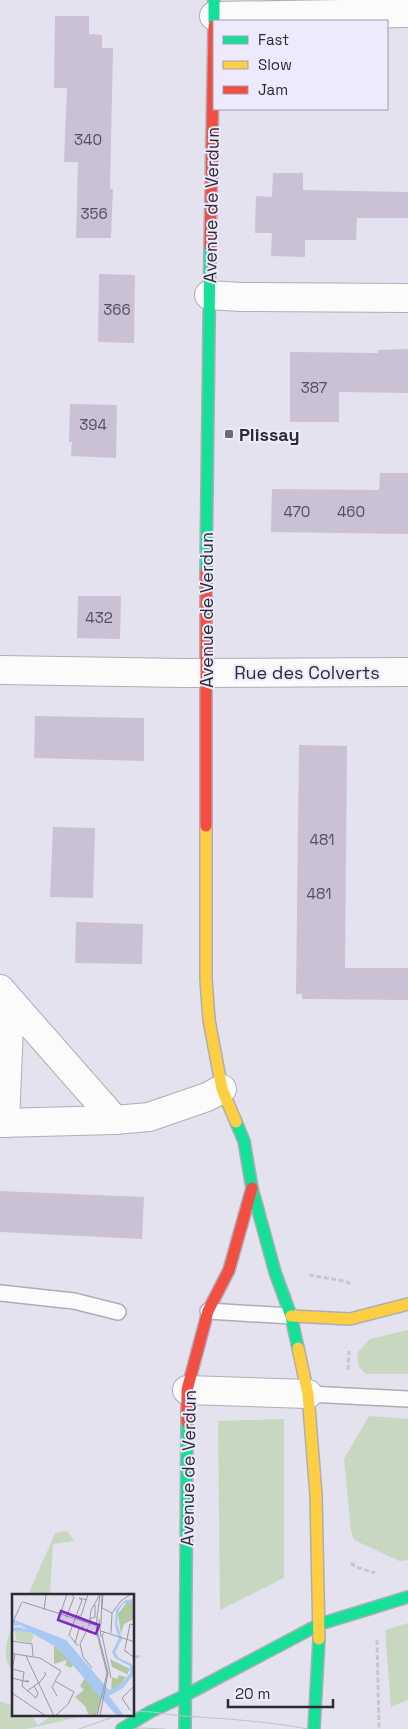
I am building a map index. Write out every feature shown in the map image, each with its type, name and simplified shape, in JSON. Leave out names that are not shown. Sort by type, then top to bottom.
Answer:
[{"type":"street","points":[[214,16],[408,14]]},
{"type":"street","name":"Avenue de Verdun","points":[[213,72],[206,478],[206,979],[209,1020],[222,1089],[244,1142],[252,1188],[275,1272],[291,1316],[308,1394],[316,1495],[320,1624],[314,1729]]},
{"type":"street","points":[[209,295],[241,297],[408,298]]},
{"type":"street","name":"Rue des Colverts","points":[[0,670],[182,673],[408,672]]},
{"type":"street","points":[[5,995],[115,1120]]},
{"type":"street","points":[[5,995],[2,1123],[115,1120],[149,1117],[207,1097],[222,1089]]},
{"type":"street","name":"Avenue de Verdun","points":[[185,1729],[187,1390],[208,1311],[229,1270],[252,1188]]},
{"type":"street","points":[[291,1316],[350,1319],[408,1304]]},
{"type":"street","points":[[187,1390],[308,1394]]},
{"type":"street","points":[[122,1729],[150,1712],[320,1624],[408,1596]]},
{"type":"lane","points":[[0,1293],[74,1301],[118,1312]]},
{"type":"lane","points":[[208,1311],[291,1316]]},
{"type":"lane","points":[[308,1394],[408,1399]]},
{"type":"path","points":[[344,1281],[349,1283],[352,1290],[348,1396]]},
{"type":"path","points":[[366,1570],[377,1573],[379,1729]]},
{"type":"path","points":[[135,1657],[142,1656]]},
{"type":"green space","points":[[408,1330],[408,1374],[366,1374],[359,1367],[357,1353],[370,1339]]},
{"type":"green space","points":[[369,1416],[408,1419],[408,1560],[399,1561],[354,1540],[351,1531],[344,1459]]},
{"type":"green space","points":[[284,1419],[284,1578],[220,1610],[218,1421]]},
{"type":"green space","points":[[67,1531],[74,1541],[53,1544],[50,1594],[28,1594],[55,1533]]},
{"type":"green space","points":[[408,1623],[408,1700],[391,1707],[385,1630]]},
{"type":"green space","points":[[12,1628],[12,1669],[7,1662],[6,1656]]},
{"type":"green space","points":[[0,1701],[12,1705],[12,1716],[32,1716],[38,1725],[51,1716],[84,1716],[26,1729],[0,1729]]},
{"type":"building","points":[[55,16],[89,16],[89,34],[102,35],[102,48],[113,48],[110,189],[113,189],[111,238],[76,238],[78,162],[64,162],[67,88],[54,88]]},
{"type":"building","points":[[273,173],[303,173],[303,190],[408,192],[408,218],[357,218],[356,240],[305,240],[305,257],[271,256],[272,233],[255,233],[256,196],[272,197]]},
{"type":"building","points":[[99,274],[135,275],[134,343],[98,342]]},
{"type":"building","points":[[408,349],[408,393],[339,392],[339,422],[290,422],[290,352],[378,353],[378,350]]},
{"type":"building","points":[[70,404],[117,405],[116,458],[71,456],[72,442],[69,442]]},
{"type":"building","points":[[380,473],[408,473],[408,534],[271,532],[272,489],[379,490]]},
{"type":"building","points":[[78,596],[121,596],[120,639],[77,638]]},
{"type":"building","points":[[35,716],[144,718],[144,761],[34,758]]},
{"type":"building","points":[[299,745],[347,746],[345,968],[408,968],[408,1000],[302,999],[302,994],[296,994]]},
{"type":"building","points":[[53,827],[95,828],[93,898],[50,897]]},
{"type":"building","points":[[76,922],[143,924],[142,964],[75,963]]},
{"type":"building","points":[[0,1191],[144,1197],[142,1239],[0,1232]]},
{"type":"tram line","points":[[135,1712],[277,1724],[308,1729]]},
{"type":"tram line","points":[[79,1729],[116,1716]]},
{"type":"tram line","points":[[134,1729],[165,1729]]},
{"type":"traffic: fast","points":[[214,0],[214,20]]},
{"type":"traffic: fast","points":[[206,572],[210,246]]},
{"type":"traffic: fast","points":[[236,1122],[244,1141],[252,1188],[275,1272],[291,1316],[298,1348]]},
{"type":"traffic: fast","points":[[185,1729],[187,1422]]},
{"type":"traffic: fast","points":[[122,1729],[150,1712],[320,1624],[408,1597]]},
{"type":"traffic: fast","points":[[314,1729],[319,1639]]},
{"type":"traffic: slow","points":[[206,826],[206,979],[209,1020],[222,1089],[236,1122]]},
{"type":"traffic: slow","points":[[291,1316],[350,1319],[408,1304]]},
{"type":"traffic: slow","points":[[298,1348],[308,1394],[316,1495],[319,1639]]},
{"type":"traffic: jam","points":[[210,246],[213,81]]},
{"type":"traffic: jam","points":[[206,572],[206,826]]},
{"type":"traffic: jam","points":[[187,1422],[187,1390],[208,1311],[229,1270],[252,1188]]},
{"type":"place","name":"Plissay","points":[[229,434]]}]
